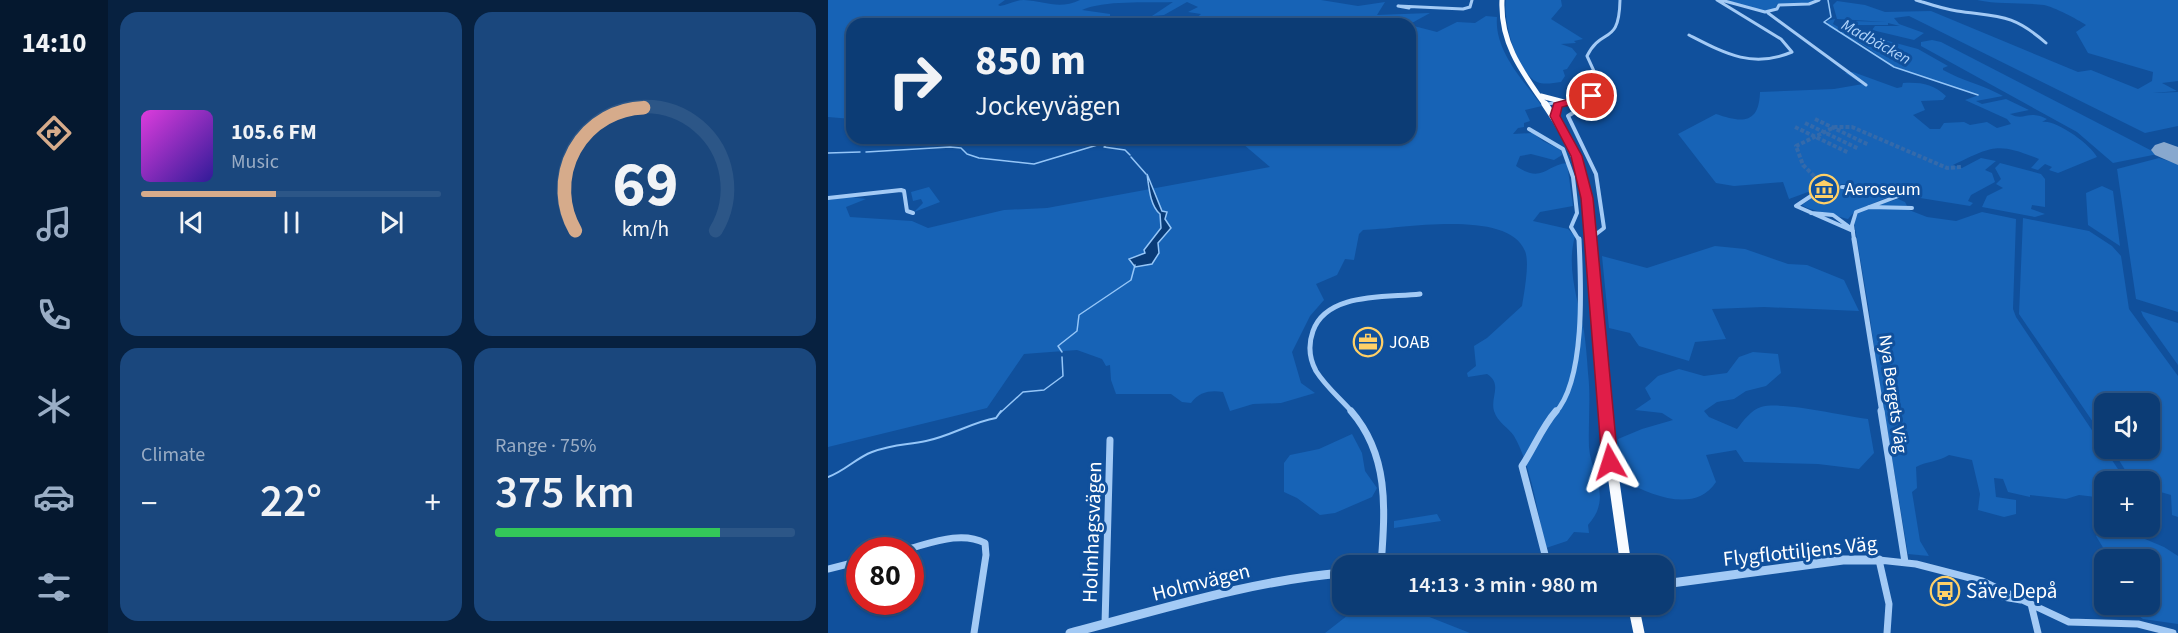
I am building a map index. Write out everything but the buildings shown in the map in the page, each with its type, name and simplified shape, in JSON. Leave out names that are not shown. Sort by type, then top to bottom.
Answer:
[{"type":"highway","points":[[1502,0],[1500,20],[1509,50],[1555,116],[1580,165],[1587,198],[1605,413],[1624,555]]},
{"type":"highway","points":[[1540,95],[1564,102]]},
{"type":"highway","points":[[1555,116],[1556,106],[1564,102]]},
{"type":"highway","points":[[1635,615],[1639,633]]},
{"type":"street","points":[[1409,9],[1464,9],[1470,7],[1472,0]]},
{"type":"street","points":[[1547,104],[1564,102],[1595,93],[1600,86],[1587,58],[1587,53],[1618,28],[1621,21],[1620,0]]},
{"type":"street","points":[[1719,0],[1768,13],[1866,85]]},
{"type":"street","points":[[1689,36],[1734,58],[1778,58],[1792,52],[1786,42],[1728,9],[1719,0]]},
{"type":"street","points":[[1768,13],[1777,9],[1779,5],[1809,4],[1819,0]]},
{"type":"street","points":[[1916,0],[1956,11],[1988,13],[2011,20],[2029,28],[2046,43]]},
{"type":"street","points":[[1590,238],[1604,228],[1598,181],[1568,116],[1595,99],[1597,96],[1595,93]]},
{"type":"street","points":[[1529,129],[1563,149],[1572,171],[1575,198],[1576,218],[1571,227],[1579,239],[1580,331],[1567,394],[1562,405],[1546,422],[1540,439],[1522,466],[1545,555]]},
{"type":"street","points":[[1814,194],[1796,205],[1853,231],[1854,214],[1901,195],[1870,188],[1842,187]]},
{"type":"street","points":[[828,198],[901,190],[904,191],[907,212],[913,213]]},
{"type":"street","points":[[1867,207],[1912,208]]},
{"type":"street","name":"Nya Bergets Väg","points":[[1853,231],[1905,562]]},
{"type":"street","points":[[1382,555],[1386,504],[1378,458],[1358,418],[1315,369],[1310,354],[1310,339],[1320,318],[1341,305],[1361,300],[1420,294]]},
{"type":"street","name":"Holmhagsvägen","points":[[1105,624],[1110,440]]},
{"type":"street","points":[[924,546],[965,538],[978,538],[985,543],[986,555],[974,633]]},
{"type":"street","name":"Flygflottiljens Väg","points":[[1674,583],[1843,560],[1905,562],[1974,581],[2000,595],[2015,601],[2021,600],[2069,622],[2101,625],[2138,624],[2173,633]]},
{"type":"street","points":[[1879,560],[1889,604],[1887,633]]},
{"type":"street","points":[[828,568],[846,564]]},
{"type":"street","name":"Holmvägen","points":[[1070,633],[1278,581],[1332,574]]},
{"type":"street","points":[[2031,604],[2038,633]]},
{"type":"shaded area","points":[[828,0],[1005,0],[998,5],[1000,6],[1024,0],[1058,5],[1080,0],[1321,0],[1358,6],[1385,2],[1377,15],[1430,13],[1416,21],[1416,18],[1196,18],[1201,14],[1188,12],[1198,7],[1187,2],[1164,15],[1152,16],[1173,2],[1138,2],[1113,3],[1082,10],[1110,14],[1110,18],[846,18],[846,118],[828,117]]},
{"type":"shaded area","points":[[1506,0],[1561,0],[1562,6],[1551,19],[1583,39],[1574,41],[1576,43],[1561,44],[1572,48],[1577,54],[1567,69],[1563,70],[1565,76],[1561,82],[1546,84],[1537,82],[1523,68],[1512,45]]},
{"type":"shaded area","points":[[1723,0],[1817,0],[1812,3],[1777,4],[1776,9],[1765,11]]},
{"type":"shaded area","points":[[1977,0],[2178,0],[2178,81],[2162,83],[2177,91],[2153,93],[2178,92],[2178,126],[2145,133],[1909,16],[1894,18],[1899,24],[1924,33],[1914,40],[1872,30],[1875,26],[1900,26],[1888,23],[1888,25],[1855,25],[1852,21],[1887,22],[1837,19],[1833,5],[1837,1],[1865,5],[1885,12],[1931,11],[2078,72],[2091,70],[2138,89],[2152,81],[2153,72],[2088,53],[2076,32],[2086,25],[2059,11],[2044,5]]},
{"type":"shaded area","points":[[1486,16],[1497,17],[1497,30],[1505,54],[1542,106],[1525,110],[1530,121],[1524,123],[1524,127],[1518,128],[1513,134],[1533,133],[1561,150],[1562,155],[1554,160],[1531,154],[1520,156],[1516,166],[1525,171],[1538,173],[1567,163],[1573,206],[1540,212],[1533,221],[1568,229],[1575,236],[1572,272],[1586,347],[1589,447],[1600,495],[1595,515],[1588,525],[1589,533],[1574,532],[1567,541],[1546,548],[1525,461],[1514,436],[1498,419],[1494,411],[1494,382],[1487,374],[1468,377],[1467,373],[1476,366],[1474,346],[1487,338],[1522,306],[1527,270],[1525,251],[1515,238],[1498,229],[1476,225],[1426,225],[1363,230],[1359,234],[1354,260],[1345,259],[1337,275],[1316,284],[1324,300],[1310,316],[1292,352],[1301,383],[1315,393],[1281,403],[1253,404],[1230,411],[1223,392],[1205,393],[1191,403],[1182,402],[1171,394],[1116,394],[1111,380],[1110,365],[1106,366],[1102,359],[1077,350],[1024,354],[987,408],[828,447],[828,200],[851,197],[866,199],[846,207],[850,217],[912,221],[928,228],[1004,210],[1047,208],[1270,167],[1243,144],[1416,144],[1416,27],[1437,32],[1457,22],[1475,23]]},
{"type":"shaded area","points":[[1835,19],[1833,24],[1840,28],[1918,49],[1948,66],[1943,70],[2003,96],[1976,101],[1982,104],[2006,99],[2029,110],[2010,114],[2019,117],[2035,115],[2047,119],[2042,122],[2056,125],[2072,134],[2088,146],[2097,157],[2058,173],[2049,170],[2052,167],[2045,164],[2038,170],[2031,168],[2039,159],[2013,150],[1995,148],[1987,150],[1953,165],[1962,168],[1981,158],[1996,161],[1985,170],[1992,173],[1995,182],[1971,195],[1968,201],[1973,203],[1970,206],[1914,197],[1914,194],[1906,195],[1872,186],[1840,184],[1844,189],[1893,195],[1855,211],[1848,219],[1802,205],[1815,196],[1808,192],[1789,199],[1783,182],[1734,186],[1716,183],[1678,134],[1716,114],[1733,119],[1747,119],[1756,111],[1760,92],[1834,89],[1863,84],[1845,73],[1853,72],[1897,88],[1902,87],[1903,83],[1909,83],[1936,89],[1946,96],[1943,100],[1921,101],[1925,110],[1913,115],[1930,129],[1940,129],[1944,123],[1964,122],[1970,125],[1987,122],[1997,128],[2011,124],[2007,119],[1965,100],[1979,95],[1891,65],[1865,46],[1829,27],[1827,21]]},
{"type":"shaded area","points":[[1932,40],[1941,42],[2158,154],[2113,163],[2077,132],[1921,46],[1921,42]]},
{"type":"shaded area","points":[[2159,158],[2178,164],[2178,312],[2136,299],[2117,169]]},
{"type":"shaded area","points":[[2000,163],[2041,174],[2045,179],[2045,207],[2032,205],[2031,209],[2045,214],[2035,217],[1982,207],[1987,196],[2003,188],[1996,184],[2001,179],[1995,168]]},
{"type":"shaded area","points":[[1147,174],[1162,211],[1167,212],[1165,219],[1171,228],[1158,243],[1159,253],[1152,264],[1135,267],[1129,259],[1145,253],[1144,250],[1161,228],[1160,214],[1152,201]]},
{"type":"shaded area","points":[[2102,186],[2113,191],[2120,246],[2088,225],[2086,193]]},
{"type":"shaded area","points":[[929,187],[940,202],[914,212],[923,203],[921,199],[913,201],[911,192]]},
{"type":"shaded area","points":[[1898,199],[1905,202],[1909,210],[1927,217],[1956,221],[1982,212],[2016,219],[2013,309],[2016,317],[2094,433],[2094,459],[2111,459],[2119,471],[2094,471],[2094,497],[2079,495],[2066,499],[2030,495],[2030,497],[2008,492],[2003,479],[1994,478],[1996,497],[2016,500],[2016,514],[2004,517],[1978,510],[1980,494],[1972,460],[1949,455],[1916,467],[1917,488],[1912,492],[1920,541],[1929,556],[1908,554],[1887,428],[1884,422],[1854,222],[1859,211]]},
{"type":"shaded area","points":[[2023,218],[2089,231],[2112,246],[2121,256],[2129,309],[2178,376],[2178,517],[2172,515],[2171,495],[2160,492],[2160,471],[2126,471],[2118,459],[2160,459],[2160,393],[2094,393],[2094,423],[2019,314]]},
{"type":"shaded area","points":[[1715,246],[1745,249],[1788,264],[1807,265],[1844,280],[1859,311],[1764,307],[1712,309],[1726,339],[1695,342],[1689,361],[1639,346],[1630,333],[1609,328],[1602,256],[1647,268]]},
{"type":"shaded area","points":[[2141,311],[2178,323],[2178,365],[2143,316]]},
{"type":"shaded area","points":[[1753,352],[1778,354],[1781,373],[1766,386],[1746,391],[1734,399],[1717,402],[1704,411],[1709,417],[1737,429],[1748,416],[1761,407],[1783,406],[1868,419],[1874,453],[1859,469],[1818,464],[1744,462],[1736,450],[1706,455],[1716,482],[1707,492],[1685,499],[1660,496],[1626,482],[1618,439],[1673,420],[1662,413],[1635,410],[1651,399],[1645,388],[1658,376],[1679,369],[1704,376],[1727,373],[1739,357]]},
{"type":"shaded area","points":[[1352,434],[1362,453],[1365,471],[1377,488],[1372,497],[1335,513],[1320,515],[1297,498],[1284,492],[1284,463],[1290,455],[1319,449]]},
{"type":"shaded area","points":[[1437,514],[1441,521],[1394,528],[1394,521]]},
{"type":"shaded area","points":[[2097,537],[2140,537],[2178,556],[2178,624],[2143,619],[2137,615],[2160,615],[2160,549],[2104,549]]},
{"type":"shaded area","points":[[1348,615],[1424,615],[1470,633],[1325,633]]},
{"type":"waterway","name":"Madbäcken","points":[[1828,0],[1831,17],[1824,22],[1894,67],[1978,95]]},
{"type":"waterway","points":[[866,152],[950,147],[961,148],[967,154],[979,158],[1034,164],[1101,144]]},
{"type":"waterway","points":[[1104,147],[1125,150],[1130,155]]},
{"type":"waterway","points":[[828,153],[860,152]]},
{"type":"waterway","points":[[1131,157],[1146,174]]},
{"type":"waterway","points":[[1062,352],[1058,346],[1077,331],[1079,315],[1131,280],[1135,265]]},
{"type":"waterway","points":[[1000,413],[1023,392],[1044,390],[1063,376],[1062,357]]},
{"type":"waterway","points":[[828,477],[879,449],[935,439],[996,418],[1001,411]]},
{"type":"runway","points":[[2164,150],[2178,157]]},
{"type":"tunnel","points":[[1815,119],[1833,128]]},
{"type":"tunnel","points":[[1805,123],[1824,132]]},
{"type":"tunnel","points":[[1795,127],[1815,137]]},
{"type":"tunnel","points":[[1833,128],[1852,127],[1947,168],[1961,167]]},
{"type":"tunnel","points":[[1824,132],[1833,128]]},
{"type":"tunnel","points":[[1833,128],[1869,145]]},
{"type":"tunnel","points":[[1815,137],[1824,132]]},
{"type":"tunnel","points":[[1824,132],[1859,149]]},
{"type":"tunnel","points":[[1815,137],[1849,153]]},
{"type":"tunnel","points":[[1815,137],[1796,146],[1803,165],[1827,189]]},
{"type":"tunnel","points":[[1814,194],[1842,187]]},
{"type":"place","name":"Aeroseum","points":[[1824,189]]},
{"type":"place","name":"JOAB","points":[[1368,342]]},
{"type":"place","name":"Säve Depå","points":[[1945,591]]},
{"type":"route","points":[[1592,96],[1557,105],[1555,116],[1577,156],[1587,198],[1596,323],[1610,462]]}]
